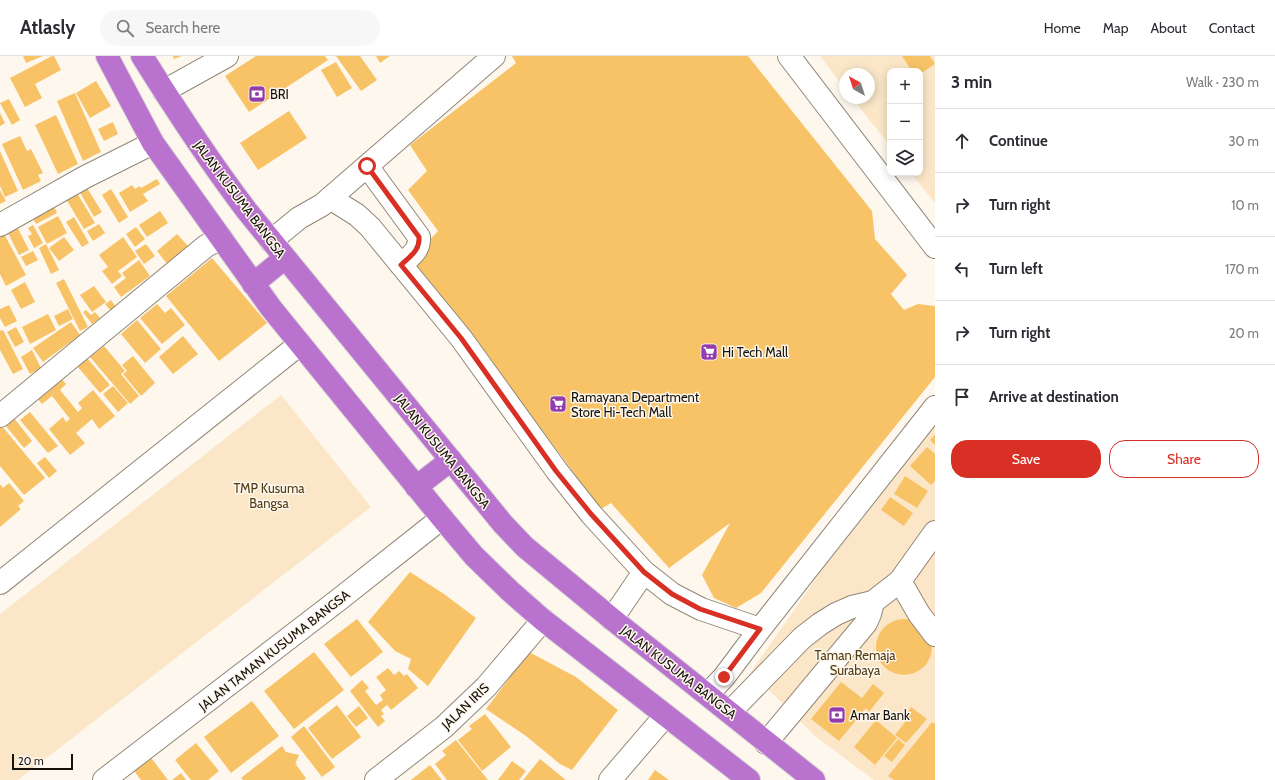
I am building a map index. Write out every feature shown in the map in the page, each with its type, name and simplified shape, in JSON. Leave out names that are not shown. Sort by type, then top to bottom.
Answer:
[{"type":"highway","points":[[107,56],[153,143],[253,284],[416,487],[474,556],[543,620],[749,780]]},
{"type":"highway","name":"JALAN KUSUMA BANGSA","points":[[142,56],[210,162],[247,211],[503,524],[525,547],[612,619],[814,780]]},
{"type":"highway","points":[[253,284],[285,258]]},
{"type":"highway","points":[[416,487],[451,460]]},
{"type":"street","points":[[164,91],[227,56]]},
{"type":"street","points":[[272,241],[299,218],[326,202],[494,56]]},
{"type":"street","points":[[789,56],[935,247]]},
{"type":"street","points":[[0,225],[86,177],[153,143]]},
{"type":"street","points":[[367,166],[419,237],[420,244],[416,251],[401,265]]},
{"type":"street","points":[[326,202],[357,215],[370,227],[461,338],[556,471],[591,514],[644,572],[672,594],[700,609],[760,629]]},
{"type":"street","points":[[0,416],[206,246],[221,238]]},
{"type":"street","points":[[0,583],[300,344]]},
{"type":"street","points":[[708,694],[724,677],[935,407]]},
{"type":"street","name":"JALAN TAMAN KUSUMA BANGSA","points":[[104,780],[341,598],[442,518]]},
{"type":"street","points":[[730,712],[802,638],[820,624],[836,614],[852,607],[873,602],[900,581],[935,532]]},
{"type":"street","points":[[612,619],[644,572]]},
{"type":"street","points":[[900,581],[919,614],[935,635]]},
{"type":"street","points":[[766,742],[866,623],[873,602]]},
{"type":"street","name":"JALAN IRIS","points":[[376,780],[444,727],[486,687],[543,620]]},
{"type":"street","points":[[610,780],[665,716]]},
{"type":"green space","points":[[820,56],[935,56],[935,203],[913,176],[923,176],[923,68],[887,68],[887,142],[857,104],[875,104],[875,68],[839,68],[839,81]]},
{"type":"green space","name":"TMP Kusuma Bangsa","points":[[281,395],[371,507],[18,780],[0,780],[0,614]]},
{"type":"green space","name":"Taman Remaja Surabaya","points":[[935,418],[935,780],[874,780],[815,736],[751,672],[898,460]]},
{"type":"building","points":[[23,56],[43,56],[26,63]]},
{"type":"building","points":[[54,56],[61,70],[35,84],[42,98],[25,107],[10,78]]},
{"type":"building","points":[[173,56],[182,56],[174,59]]},
{"type":"building","name":"BRI","points":[[256,56],[325,56],[328,60],[249,112],[225,76]]},
{"type":"building","points":[[336,56],[360,56],[377,80],[361,91]]},
{"type":"building","points":[[376,56],[390,56],[380,63]]},
{"type":"building","name":"Hi Tech Mall","points":[[512,56],[748,56],[872,211],[875,239],[907,275],[891,294],[904,310],[918,304],[935,306],[935,377],[761,593],[736,608],[714,598],[702,575],[730,523],[669,568],[611,503],[601,509],[463,326],[410,261],[438,231],[408,190],[427,171],[410,145],[516,63]]},
{"type":"building","points":[[902,56],[930,56],[935,64],[923,72],[923,68],[910,68]]},
{"type":"building","points":[[336,62],[352,88],[337,97],[321,70]]},
{"type":"building","points":[[96,81],[111,106],[90,118],[76,93]]},
{"type":"building","points":[[75,93],[101,152],[83,161],[57,101]]},
{"type":"building","points":[[9,99],[20,120],[12,125],[0,103]]},
{"type":"building","points":[[289,111],[307,138],[258,170],[240,143]]},
{"type":"building","points":[[0,113],[5,123],[0,126]]},
{"type":"building","points":[[56,115],[78,164],[58,174],[35,125]]},
{"type":"building","points":[[113,122],[118,134],[104,141],[98,129]]},
{"type":"building","points":[[20,136],[27,151],[31,149],[43,173],[38,175],[41,181],[23,190],[2,144]]},
{"type":"building","points":[[0,151],[18,191],[5,197],[0,186]]},
{"type":"building","points":[[157,179],[160,184],[143,194],[148,201],[130,212],[119,193],[132,185],[135,189],[140,186],[141,188]]},
{"type":"building","points":[[85,185],[102,212],[94,217],[78,189]]},
{"type":"building","points":[[74,188],[95,223],[84,229],[63,194]]},
{"type":"building","points":[[111,189],[128,217],[119,223],[102,195]]},
{"type":"building","points":[[0,190],[6,201],[0,204]]},
{"type":"building","points":[[52,202],[57,213],[36,224],[30,213]]},
{"type":"building","points":[[160,211],[168,223],[147,237],[139,225]]},
{"type":"building","points":[[58,216],[67,233],[47,244],[38,227]]},
{"type":"building","points":[[74,217],[89,243],[82,247],[66,222]]},
{"type":"building","points":[[14,221],[29,250],[19,255],[4,225]]},
{"type":"building","points":[[99,224],[105,233],[93,241],[87,231]]},
{"type":"building","points":[[33,225],[43,243],[34,248],[28,236],[32,234],[28,228]]},
{"type":"building","points":[[136,227],[145,239],[135,247],[126,234]]},
{"type":"building","points":[[0,228],[26,275],[6,286],[0,274]]},
{"type":"building","points":[[177,234],[189,247],[168,265],[157,251]]},
{"type":"building","points":[[64,237],[74,250],[59,261],[49,248]]},
{"type":"building","points":[[123,237],[137,257],[118,271],[122,276],[112,284],[102,271],[108,267],[99,255]]},
{"type":"building","points":[[46,244],[59,270],[51,274],[39,248]]},
{"type":"building","points":[[146,244],[155,256],[144,264],[135,251]]},
{"type":"building","points":[[33,251],[38,260],[26,266],[21,257]]},
{"type":"building","points":[[212,258],[267,323],[219,361],[166,296]]},
{"type":"building","points":[[139,260],[150,276],[121,297],[114,287],[126,278],[122,273]]},
{"type":"building","points":[[64,279],[88,327],[80,331],[56,283]]},
{"type":"building","points":[[25,282],[35,302],[21,309],[11,290]]},
{"type":"building","points":[[94,286],[106,302],[92,312],[80,295]]},
{"type":"building","points":[[111,300],[116,307],[111,311],[105,304]]},
{"type":"building","points":[[157,304],[165,313],[171,308],[185,325],[162,344],[140,318]]},
{"type":"building","points":[[9,305],[17,321],[5,327],[0,318],[0,309]]},
{"type":"building","points":[[68,309],[73,319],[59,326],[54,316]]},
{"type":"building","points":[[86,310],[91,315],[95,312],[100,318],[92,324],[83,312]]},
{"type":"building","points":[[48,314],[56,330],[30,344],[22,327]]},
{"type":"building","points":[[137,320],[161,349],[145,363],[121,334]]},
{"type":"building","points":[[71,322],[80,335],[43,362],[33,348]]},
{"type":"building","points":[[16,327],[24,342],[15,347],[7,332]]},
{"type":"building","points":[[3,330],[23,369],[13,374],[0,350],[0,331]]},
{"type":"building","points":[[183,336],[198,354],[173,374],[159,357]]},
{"type":"building","points":[[104,346],[125,371],[121,374],[139,396],[130,404],[90,357]]},
{"type":"building","points":[[32,350],[41,368],[30,374],[21,357]]},
{"type":"building","points":[[133,356],[155,383],[141,396],[123,374],[127,371],[122,365]]},
{"type":"building","points":[[87,358],[110,385],[100,393],[77,366]]},
{"type":"building","points":[[61,378],[66,384],[60,390],[78,412],[82,408],[78,403],[93,390],[115,416],[99,429],[92,419],[76,433],[85,443],[70,455],[49,429],[63,417],[66,422],[70,419],[52,396],[42,404],[37,398]]},
{"type":"building","points":[[113,386],[128,403],[118,412],[103,394]]},
{"type":"building","points":[[30,412],[58,446],[48,453],[20,420]]},
{"type":"building","points":[[14,418],[32,441],[24,448],[5,425]]},
{"type":"building","points":[[2,426],[45,478],[24,495],[0,466],[0,427]]},
{"type":"building","points":[[935,435],[935,445],[930,440]]},
{"type":"building","points":[[927,447],[935,454],[935,481],[931,485],[910,466]]},
{"type":"building","points":[[45,457],[57,471],[49,478],[37,463]]},
{"type":"building","points":[[905,476],[928,491],[917,508],[894,494]]},
{"type":"building","points":[[9,483],[24,501],[18,506],[21,509],[0,527],[0,484],[3,488]]},
{"type":"building","points":[[890,497],[913,513],[904,526],[881,510]]},
{"type":"building","points":[[410,572],[444,594],[476,618],[428,686],[408,669],[411,659],[395,651],[368,622]]},
{"type":"building","points":[[357,619],[383,652],[351,677],[324,644]]},
{"type":"building","points":[[899,619],[909,619],[924,627],[930,636],[932,647],[930,658],[924,667],[909,675],[899,675],[888,670],[881,663],[876,652],[876,642],[881,631],[888,624]]},
{"type":"building","points":[[314,652],[344,690],[294,729],[264,691]]},
{"type":"building","points":[[529,652],[576,677],[618,710],[572,770],[560,764],[526,736],[486,709]]},
{"type":"building","points":[[388,668],[394,675],[399,671],[404,676],[407,674],[418,688],[391,710],[387,705],[381,710],[384,714],[381,716],[385,721],[378,727],[350,691],[362,680],[369,688],[365,691],[376,705],[383,700],[380,695],[386,690],[376,677]]},
{"type":"building","name":"Amar Bank","points":[[841,682],[862,698],[873,684],[884,693],[869,712],[866,708],[839,741],[811,719]]},
{"type":"building","points":[[252,701],[279,736],[231,773],[204,737]]},
{"type":"building","points":[[337,705],[361,737],[332,759],[308,728]]},
{"type":"building","points":[[359,706],[368,718],[356,727],[347,716]]},
{"type":"building","points":[[911,707],[927,719],[906,743],[895,735],[905,722],[902,719]]},
{"type":"building","points":[[485,714],[511,747],[482,771],[458,740],[472,729],[469,726]]},
{"type":"building","points":[[876,720],[897,738],[875,765],[854,747]]},
{"type":"building","points":[[932,722],[935,724],[935,780],[894,780],[888,776]]},
{"type":"building","points":[[304,726],[335,767],[322,777],[291,737]]},
{"type":"building","points":[[898,739],[905,745],[892,762],[884,756]]},
{"type":"building","points":[[456,740],[488,780],[447,780],[435,764],[446,755],[442,751]]},
{"type":"building","points":[[196,743],[219,771],[208,780],[191,780],[175,760]]},
{"type":"building","points":[[282,746],[286,752],[299,755],[295,762],[297,765],[295,766],[297,766],[306,778],[304,780],[243,780],[241,778]]},
{"type":"building","points":[[146,751],[168,780],[141,780],[129,764]]},
{"type":"building","points":[[540,759],[566,780],[523,780]]},
{"type":"building","points":[[512,761],[526,771],[519,780],[498,780]]},
{"type":"building","points":[[430,765],[442,780],[411,780]]},
{"type":"building","points":[[655,770],[669,780],[648,780]]},
{"type":"building","points":[[181,773],[186,780],[172,780]]},
{"type":"place","name":"BRI","points":[[257,94]]},
{"type":"place","name":"Hi Tech Mall","points":[[709,352]]},
{"type":"place","name":"Ramayana Department Store Hi-Tech Mall","points":[[558,404]]},
{"type":"place","name":"Amar Bank","points":[[837,715]]},
{"type":"route","points":[[367,166],[419,237],[420,244],[416,251],[401,265],[461,338],[556,471],[591,514],[644,572],[672,594],[700,609],[760,629],[724,677]]}]
